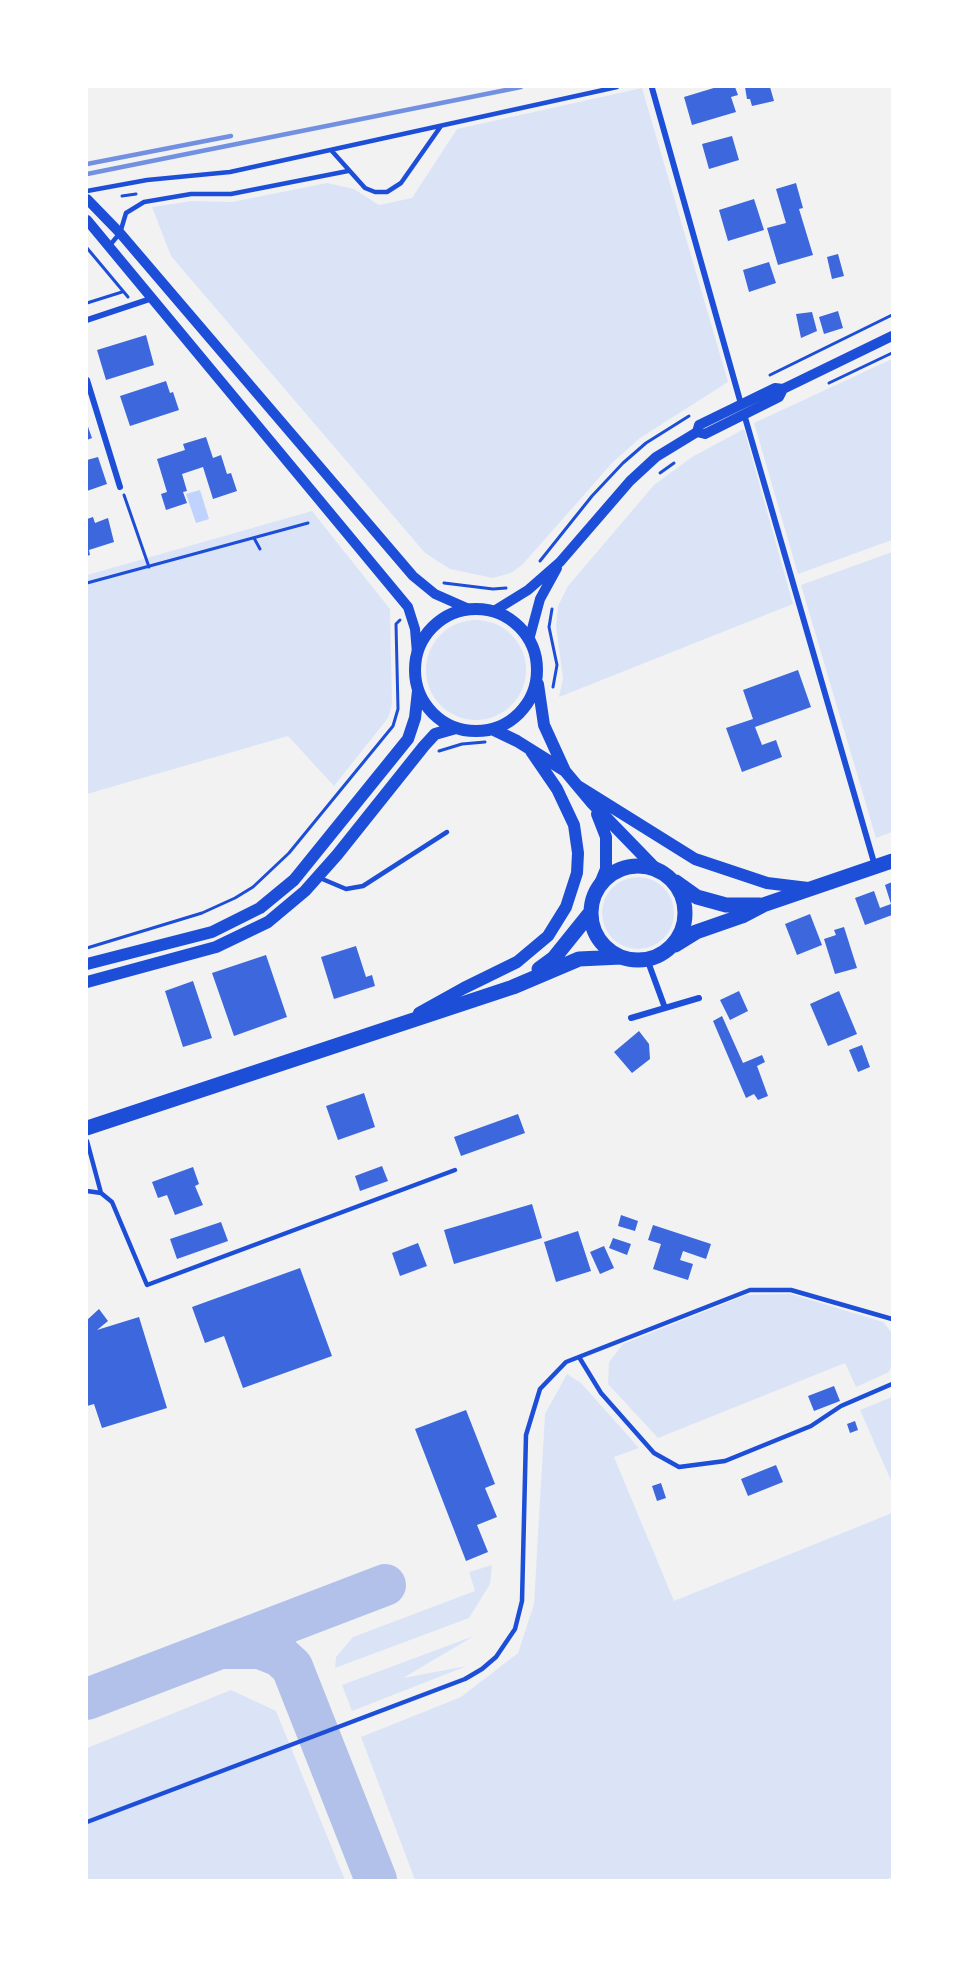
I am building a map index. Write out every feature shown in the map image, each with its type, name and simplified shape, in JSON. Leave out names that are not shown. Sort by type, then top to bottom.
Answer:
[{"type":"main road","points":[[537,674],[532,695],[520,713],[492,729],[468,731],[456,728],[437,718],[423,701],[418,691],[414,672],[417,654],[428,632],[436,623],[457,612],[469,609],[494,611],[514,622],[529,640],[534,651],[537,674],[540,712],[565,771],[591,802],[678,889],[684,916],[674,943],[653,957]]},
{"type":"main road","points":[[87,964],[212,932],[260,908],[294,880],[408,739],[415,718],[418,691]]},
{"type":"main road","points":[[87,982],[216,947],[268,922],[317,877],[435,734],[456,728]]},
{"type":"main road","points":[[492,729],[517,741],[565,771]]},
{"type":"main road","points":[[399,1025],[464,988],[518,962],[548,936],[566,907],[577,873],[578,853],[574,825],[557,789],[531,751]]},
{"type":"main road","points":[[578,786],[695,859],[767,883],[808,888]]},
{"type":"main road","points":[[513,987],[554,958],[591,912],[606,869],[606,837],[601,819],[591,802]]},
{"type":"main road","points":[[87,1128],[513,987],[579,959],[653,957],[696,932],[742,916],[763,905],[892,861]]},
{"type":"main road","points":[[599,886],[613,873],[630,867],[661,873],[697,897],[726,905],[763,905]]},
{"type":"main road","points":[[591,912],[597,936],[607,949],[621,957]]},
{"type":"street","points":[[652,88],[875,866]]},
{"type":"street","points":[[87,199],[120,233],[413,576],[435,594],[469,609]]},
{"type":"street","points":[[87,220],[150,299],[408,607],[415,629],[417,654]]},
{"type":"street","points":[[87,320],[150,299],[167,288]]},
{"type":"street","points":[[494,611],[528,590],[560,562],[630,481],[657,457],[697,432],[699,425],[743,409],[775,388],[783,389],[892,336]]},
{"type":"street","points":[[87,380],[120,487]]},
{"type":"street","points":[[529,640],[540,599],[560,562]]},
{"type":"street","points":[[653,957],[665,1008]]},
{"type":"street","points":[[631,1018],[699,998]]},
{"type":"lane","points":[[87,191],[147,180],[230,172],[617,87]]},
{"type":"lane","points":[[331,150],[365,188],[375,192],[387,192],[401,183],[441,126]]},
{"type":"lane","points":[[109,245],[120,233],[126,213],[144,202],[191,194],[231,194],[348,171]]},
{"type":"lane","points":[[317,877],[346,889],[363,886],[447,832]]},
{"type":"lane","points":[[87,1141],[101,1193]]},
{"type":"lane","points":[[87,1191],[101,1193],[112,1202],[147,1285],[455,1170]]},
{"type":"lane","points":[[87,1822],[465,1678],[482,1669],[496,1657],[515,1629],[521,1608],[526,1435],[540,1389],[566,1362],[750,1290],[791,1290],[892,1319]]},
{"type":"lane","points":[[579,1357],[601,1393],[654,1454],[679,1467],[725,1461],[811,1426],[841,1406],[892,1384]]},
{"type":"path","points":[[87,248],[135,305]]},
{"type":"path","points":[[87,303],[123,291]]},
{"type":"path","points":[[819,387],[892,353]]},
{"type":"path","points":[[655,476],[679,459]]},
{"type":"path","points":[[120,487],[149,567]]},
{"type":"path","points":[[87,583],[308,523]]},
{"type":"path","points":[[254,538],[260,549]]},
{"type":"path","points":[[552,696],[557,665],[549,627],[553,601]]},
{"type":"path","points":[[87,948],[202,913],[235,898],[253,887],[289,853],[393,726],[398,709],[396,624]]},
{"type":"path","points":[[432,759],[444,748],[480,741],[489,742]]},
{"type":"shaded area","points":[[642,88],[728,382],[640,438],[612,463],[523,564],[511,573],[493,578],[450,569],[425,553],[171,256],[152,207],[192,201],[232,202],[327,183],[354,189],[379,205],[412,198],[457,129]]},
{"type":"shaded area","points":[[892,359],[892,540],[798,574],[754,423]]},
{"type":"shaded area","points":[[744,429],[793,604],[559,697],[563,678],[556,627],[558,606],[568,586],[654,485],[692,457]]},
{"type":"shaded area","points":[[312,511],[390,609],[392,704],[388,718],[334,786],[288,736],[87,794],[87,575]]},
{"type":"shaded area","points":[[892,552],[892,832],[876,838],[801,585]]},
{"type":"shaded area","points":[[476,620],[495,624],[511,635],[522,651],[526,670],[522,689],[511,705],[495,716],[476,720],[457,716],[441,705],[430,689],[426,670],[430,651],[441,635],[457,624]]},
{"type":"shaded area","points":[[638,877],[658,883],[668,893],[674,913],[668,933],[658,943],[638,949],[618,943],[608,933],[602,913],[608,893],[618,883]]},
{"type":"shaded area","points":[[791,1294],[883,1322],[892,1333],[892,1364],[889,1372],[856,1387],[845,1363],[658,1438],[608,1384],[609,1362],[623,1344],[746,1295]]},
{"type":"shaded area","points":[[567,1374],[581,1383],[639,1448],[614,1457],[674,1601],[892,1513],[892,1877],[885,1880],[415,1880],[361,1737],[461,1697],[518,1653],[534,1604],[545,1414]]},
{"type":"shaded area","points":[[892,1397],[892,1483],[860,1410]]},
{"type":"shaded area","points":[[492,1565],[490,1584],[469,1618],[335,1668],[336,1657],[353,1637],[475,1591],[469,1572]]},
{"type":"shaded area","points":[[474,1636],[403,1678],[467,1666],[352,1711],[342,1685]]},
{"type":"shaded area","points":[[231,1690],[276,1711],[345,1880],[87,1880],[87,1748]]},
{"type":"water","points":[[200,490],[209,519],[196,523],[186,494]]},
{"type":"building","points":[[717,87],[735,87],[738,95],[731,97],[736,112],[692,125],[684,97]]},
{"type":"building","points":[[745,87],[770,87],[774,101],[752,106],[750,99],[747,99]]},
{"type":"building","points":[[732,136],[739,160],[709,169],[702,144]]},
{"type":"building","points":[[796,183],[803,208],[799,209],[813,255],[778,265],[767,228],[786,223],[776,189]]},
{"type":"building","points":[[754,199],[764,230],[728,241],[719,210]]},
{"type":"building","points":[[838,254],[844,276],[832,279],[827,257]]},
{"type":"building","points":[[769,262],[776,283],[749,292],[743,270]]},
{"type":"building","points":[[838,311],[843,328],[824,334],[819,317]]},
{"type":"building","points":[[812,312],[817,331],[801,338],[796,314]]},
{"type":"building","points":[[146,335],[154,365],[106,380],[97,350]]},
{"type":"building","points":[[166,381],[170,393],[173,392],[179,410],[130,426],[120,396]]},
{"type":"building","points":[[87,424],[92,438],[87,440]]},
{"type":"building","points":[[206,437],[213,458],[221,455],[227,474],[231,473],[237,491],[213,499],[203,467],[182,474],[187,491],[183,492],[187,503],[166,510],[161,494],[167,492],[157,459],[185,450],[183,444]]},
{"type":"building","points":[[98,457],[107,484],[87,491],[87,460]]},
{"type":"building","points":[[93,517],[95,523],[108,518],[114,542],[89,550],[90,555],[87,556],[87,519]]},
{"type":"building","points":[[798,670],[811,707],[755,727],[762,745],[776,740],[782,757],[742,772],[726,728],[753,719],[743,690]]},
{"type":"building","points":[[892,882],[892,915],[865,925],[855,898],[874,891],[880,908],[891,904],[885,885]]},
{"type":"building","points":[[810,914],[822,945],[797,955],[785,924]]},
{"type":"building","points":[[844,927],[857,968],[835,974],[824,939],[836,935],[834,930]]},
{"type":"building","points":[[356,946],[366,977],[372,975],[375,986],[334,999],[321,957]]},
{"type":"building","points":[[266,955],[287,1017],[234,1036],[212,973]]},
{"type":"building","points":[[193,981],[212,1038],[183,1047],[165,991]]},
{"type":"building","points":[[739,991],[748,1011],[730,1020],[720,1000]]},
{"type":"building","points":[[839,991],[857,1034],[828,1046],[810,1004]]},
{"type":"building","points":[[722,1016],[743,1063],[762,1055],[765,1062],[757,1066],[768,1096],[758,1100],[754,1094],[746,1098],[713,1021]]},
{"type":"building","points":[[639,1031],[649,1044],[650,1059],[632,1073],[614,1052]]},
{"type":"building","points":[[862,1045],[870,1067],[858,1072],[849,1050]]},
{"type":"building","points":[[364,1093],[375,1127],[338,1140],[326,1106]]},
{"type":"building","points":[[518,1114],[525,1133],[461,1156],[454,1137]]},
{"type":"building","points":[[382,1166],[388,1181],[360,1191],[355,1176]]},
{"type":"building","points":[[193,1167],[199,1184],[195,1186],[203,1205],[175,1215],[167,1195],[158,1198],[152,1182]]},
{"type":"building","points":[[532,1204],[542,1238],[454,1264],[444,1230]]},
{"type":"building","points":[[621,1215],[638,1221],[635,1231],[618,1226]]},
{"type":"building","points":[[221,1222],[228,1241],[177,1259],[170,1239]]},
{"type":"building","points":[[653,1225],[711,1244],[706,1259],[683,1251],[680,1260],[693,1264],[688,1280],[653,1269],[661,1244],[648,1240]]},
{"type":"building","points":[[578,1231],[591,1271],[556,1282],[544,1242]]},
{"type":"building","points":[[613,1238],[631,1244],[627,1255],[609,1248]]},
{"type":"building","points":[[418,1243],[427,1266],[400,1276],[392,1253]]},
{"type":"building","points":[[604,1246],[614,1268],[600,1274],[590,1252]]},
{"type":"building","points":[[300,1268],[332,1356],[243,1388],[224,1336],[205,1343],[192,1307]]},
{"type":"building","points":[[99,1309],[108,1321],[97,1330],[139,1317],[167,1408],[102,1428],[94,1404],[87,1406],[87,1320]]},
{"type":"building","points":[[834,1386],[840,1401],[814,1411],[808,1396]]},
{"type":"building","points":[[466,1410],[495,1484],[485,1488],[497,1517],[477,1525],[488,1552],[466,1561],[415,1429]]},
{"type":"building","points":[[855,1421],[858,1430],[850,1433],[847,1424]]},
{"type":"building","points":[[776,1465],[783,1482],[748,1496],[741,1479]]},
{"type":"building","points":[[661,1483],[666,1498],[657,1501],[652,1486]]},
{"type":"taxiway","points":[[87,1699],[385,1585]]},
{"type":"taxiway","points":[[225,1648],[260,1648],[280,1656],[292,1667],[376,1880]]},
{"type":"railway","points":[[87,174],[521,87]]},
{"type":"railway","points":[[87,164],[231,136]]}]
